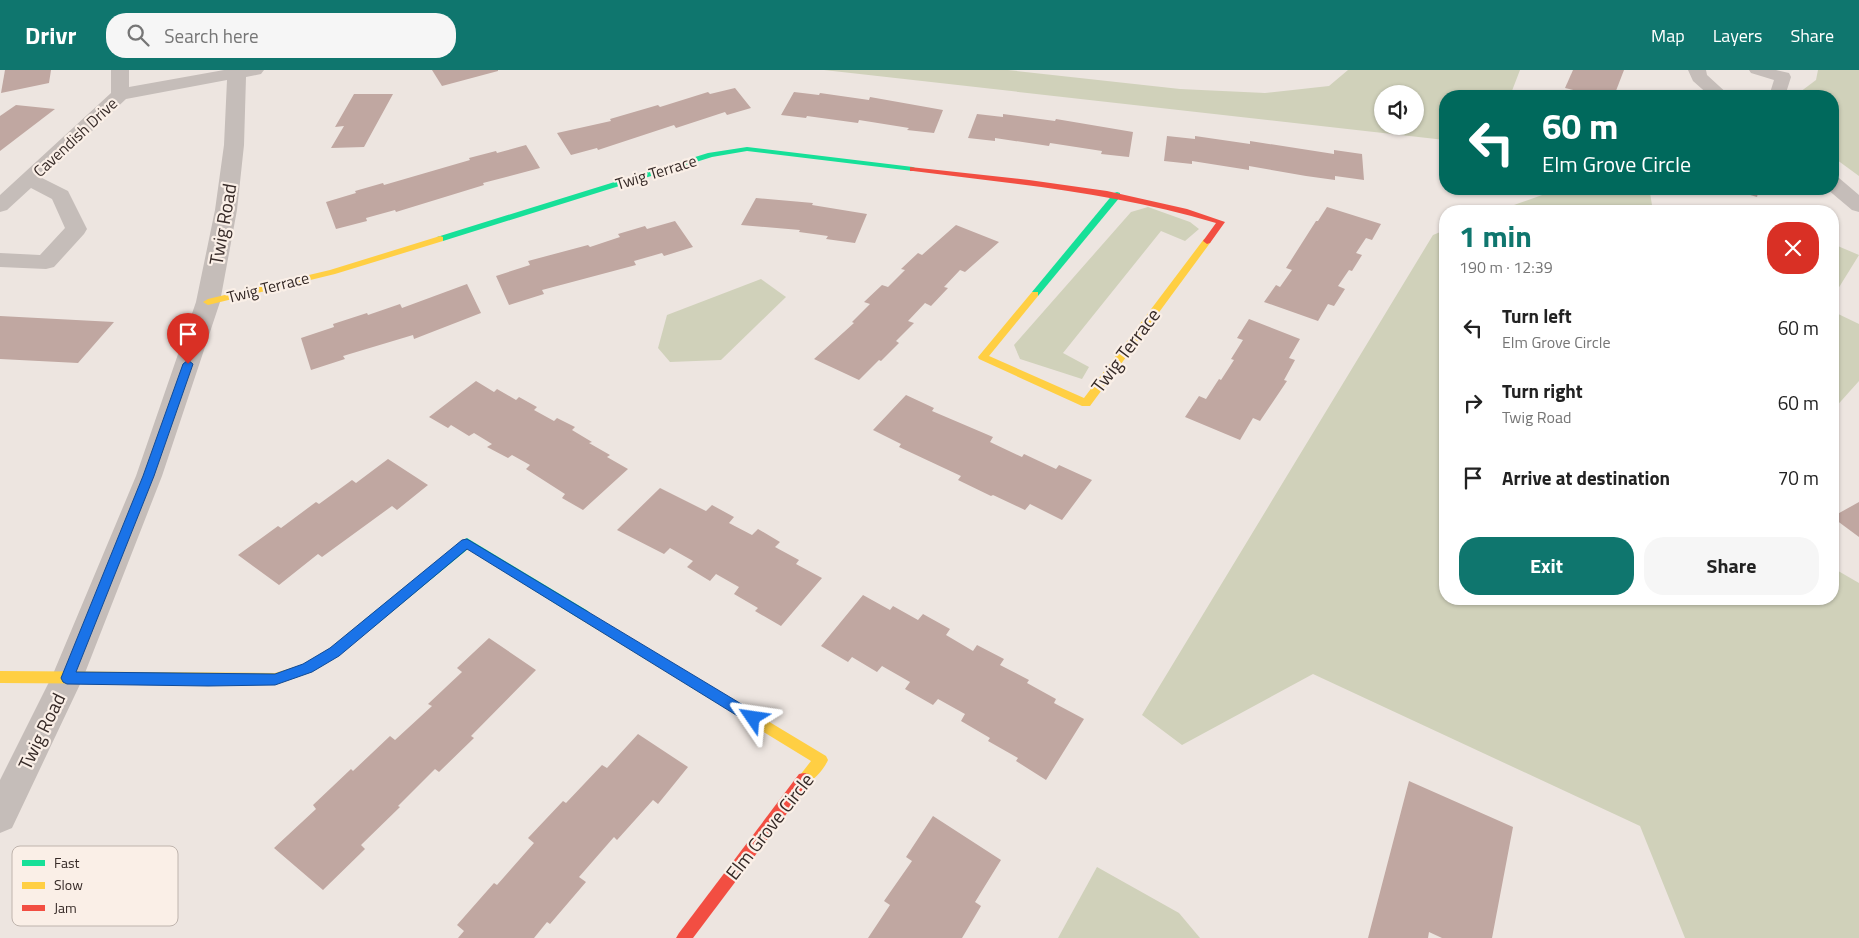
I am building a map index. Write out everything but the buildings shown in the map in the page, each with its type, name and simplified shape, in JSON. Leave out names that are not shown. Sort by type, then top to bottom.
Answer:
[{"type":"street","name":"Cavendish Drive","points":[[120,70],[120,94]]},
{"type":"street","points":[[1697,70],[1699,77],[1714,90]]},
{"type":"street","name":"Cavendish Drive","points":[[0,206],[120,94],[244,71]]},
{"type":"street","name":"Twig Road","points":[[0,816],[67,678],[149,476],[208,302],[226,210],[244,71]]},
{"type":"street","name":"Twig Terrace","points":[[208,302],[332,272],[711,155],[748,149],[1117,195],[1179,207],[1221,222],[1086,402],[983,357],[1117,195]]},
{"type":"street","name":"Cavendish Drive","points":[[0,260],[46,262],[76,230],[61,195],[29,179]]},
{"type":"street","points":[[1839,188],[1859,206]]},
{"type":"street","name":"Elm Grove Circle","points":[[0,677],[275,679],[308,668],[334,652],[467,543],[821,760],[799,785],[684,938]]},
{"type":"lane","points":[[1758,70],[1783,77],[1779,90]]},
{"type":"green space","points":[[824,70],[1008,70],[1180,89],[1265,93],[1329,86],[1348,70],[1520,70],[1512,90],[1439,90],[1439,139],[1401,135],[1424,135],[1424,85],[1374,85],[1374,132]]},
{"type":"green space","points":[[1818,70],[1859,70],[1859,176],[1839,161],[1839,90],[1803,90],[1816,80]]},
{"type":"green space","points":[[1542,195],[1650,195],[1652,205],[1514,205]]},
{"type":"green space","points":[[1148,207],[1190,222],[1199,229],[1185,241],[1161,231],[1063,353],[1089,367],[1082,379],[1020,359],[1014,345],[1131,212]]},
{"type":"green space","points":[[1439,232],[1439,605],[1839,605],[1839,571],[1859,583],[1859,938],[1685,938],[1640,826],[1313,674],[1182,745],[1142,715],[1433,235]]},
{"type":"green space","points":[[1839,247],[1859,255],[1839,287]]},
{"type":"green space","points":[[761,279],[786,297],[721,360],[670,362],[658,348],[667,315]]},
{"type":"green space","points":[[1839,314],[1859,324],[1859,381],[1839,403]]},
{"type":"green space","points":[[1097,867],[1179,913],[1200,938],[1058,938]]},
{"type":"traffic: fast","points":[[440,239],[711,155],[747,149],[913,169]]},
{"type":"traffic: fast","points":[[1035,294],[1117,195]]},
{"type":"traffic: fast","points":[[367,625],[467,543],[584,615]]},
{"type":"traffic: slow","points":[[208,302],[332,272],[440,239]]},
{"type":"traffic: slow","points":[[1035,294],[983,357],[1086,403],[1207,241]]},
{"type":"traffic: slow","points":[[584,615],[821,760],[804,779]]},
{"type":"traffic: slow","points":[[0,677],[275,679],[308,668],[334,652],[367,625]]},
{"type":"traffic: jam","points":[[913,169],[1068,188],[1146,201],[1184,210],[1221,222],[1207,241]]},
{"type":"traffic: jam","points":[[684,938],[804,779]]},
{"type":"route","points":[[188,364],[149,476],[67,678],[275,679],[308,668],[334,652],[397,598],[467,543],[753,718]]}]
